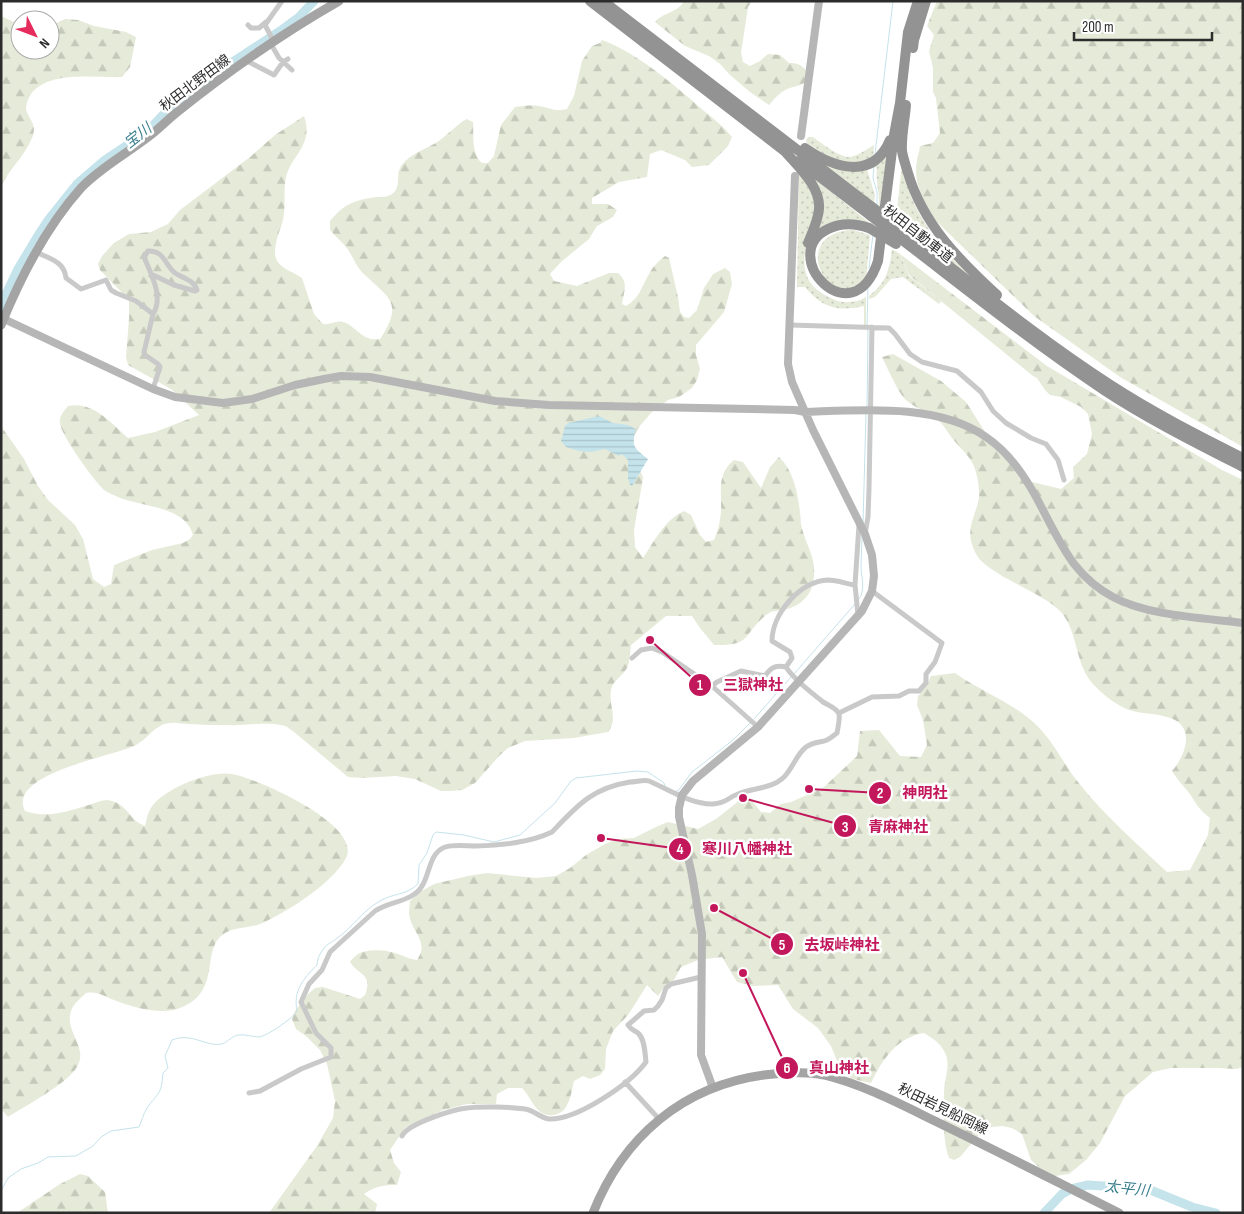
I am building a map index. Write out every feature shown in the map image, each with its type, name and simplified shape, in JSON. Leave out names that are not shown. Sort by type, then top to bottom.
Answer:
[{"type":"highway","name":"秋田自動車道","points":[[590,1],[783,149],[872,211]]},
{"type":"highway","name":"秋田自動車道","points":[[603,1],[740,105],[872,211],[897,236],[1109,384],[1155,412],[1243,458]]},
{"type":"highway","points":[[918,1],[908,32],[896,125],[878,261],[874,274],[866,285],[849,293],[838,292],[818,279],[812,266],[810,254],[818,236],[825,230],[848,223],[870,228],[897,236],[1104,390],[1152,419],[1243,468]]},
{"type":"highway","points":[[926,1],[914,40],[902,152],[913,189],[924,213],[937,232],[972,272],[1036,332]]},
{"type":"highway","points":[[740,105],[767,120],[811,152],[841,166],[864,166],[880,158],[896,125]]},
{"type":"highway","points":[[783,149],[806,176],[819,199],[819,210],[808,244],[806,257],[806,266],[810,277],[825,292],[846,297],[860,294],[866,290],[874,282],[880,271],[895,169],[903,138]]},
{"type":"main road","name":"秋田北野田線","points":[[2,322],[36,252],[48,232],[76,194],[94,176],[247,61],[272,40],[339,1]]},
{"type":"main road","points":[[908,32],[913,1]]},
{"type":"main road","name":"秋田岩見船岡線","points":[[594,1213],[609,1179],[635,1142],[659,1118],[691,1098],[713,1088],[748,1077],[785,1072],[822,1075],[847,1081],[871,1090],[1119,1213]]},
{"type":"street","points":[[248,26],[259,28],[282,1]]},
{"type":"street","points":[[801,136],[819,1]]},
{"type":"street","points":[[266,22],[265,25],[272,40],[292,70]]},
{"type":"street","points":[[247,61],[274,75],[285,61]]},
{"type":"street","points":[[713,1088],[701,1055],[702,934],[700,915],[679,817],[682,795],[702,772],[758,727],[796,678],[858,616],[872,591],[874,576],[872,555],[865,534],[820,446],[792,382],[788,364],[795,176]]},
{"type":"street","points":[[151,276],[153,275],[174,284],[197,290],[184,277],[174,272],[165,259],[154,251],[148,251],[144,257],[151,276],[158,295],[158,306],[153,314],[144,352],[145,356],[155,361],[160,367],[153,388]]},
{"type":"street","points":[[36,252],[60,264],[65,271],[66,278],[81,289],[106,280],[111,290],[116,294],[136,301],[153,314]]},
{"type":"street","points":[[2,322],[175,397],[223,403],[252,399],[295,385],[341,376],[370,377],[495,402],[548,405],[795,410],[806,412],[870,411],[937,415],[972,428],[988,438],[1014,463],[1026,480],[1075,567],[1087,579],[1114,598],[1147,610],[1243,623]]},
{"type":"street","points":[[790,325],[889,328],[910,354],[922,362],[957,371],[980,392],[993,412],[1006,423],[1031,438],[1046,444],[1058,460],[1064,480]]},
{"type":"street","points":[[865,534],[869,498],[872,327]]},
{"type":"street","points":[[858,616],[855,585],[859,524]]},
{"type":"street","points":[[786,667],[792,658],[790,652],[772,641],[772,630],[782,609],[808,585],[828,580],[855,585]]},
{"type":"street","points":[[839,713],[872,697],[899,696],[909,691],[919,691],[926,683],[926,674],[936,662],[942,643],[872,591]]},
{"type":"street","points":[[632,658],[641,650],[652,648],[662,652],[712,686],[758,727]]},
{"type":"street","points":[[712,686],[741,671],[765,676],[769,669],[777,666],[786,667],[796,678],[839,713]]},
{"type":"street","points":[[249,1093],[260,1091],[301,1069],[331,1057],[331,1048],[316,1033],[301,1002],[309,984],[322,970],[330,952],[375,911],[382,906],[400,901],[414,894],[422,887],[434,855],[445,847],[494,846],[548,834],[587,798],[607,787],[621,784],[647,780],[671,793],[682,795],[696,802],[714,804],[729,800],[735,795],[778,782],[788,772],[796,758],[812,742],[826,741],[837,733],[839,713]]},
{"type":"street","points":[[402,1136],[415,1125],[467,1108],[525,1109],[549,1119],[570,1116],[591,1106],[640,1071],[646,1062],[642,1039],[628,1025],[644,1011],[654,1010],[662,1000],[666,988],[672,984],[701,976]]},
{"type":"street","points":[[626,1082],[659,1118]]},
{"type":"green space","points":[[684,1],[752,1],[748,7],[741,53],[743,62],[750,66],[768,54],[780,55],[789,63],[798,64],[806,70],[806,82],[784,91],[769,105],[750,92],[720,64],[709,56],[685,46],[655,22],[678,8]]},
{"type":"green space","points":[[937,1],[1243,1],[1243,447],[1120,377],[1034,316],[935,220],[920,190],[916,170],[920,146],[933,143],[940,133],[936,98],[933,92],[933,68],[929,51],[934,35],[927,26]]},
{"type":"green space","points":[[1,16],[10,20],[10,60],[60,60],[60,21],[65,19],[78,20],[94,26],[126,32],[136,37],[130,67],[122,77],[86,76],[61,78],[39,86],[31,94],[26,109],[33,125],[34,133],[29,145],[1,187]]},
{"type":"green space","points":[[602,40],[642,61],[656,71],[715,120],[732,137],[728,146],[709,165],[692,167],[685,160],[661,150],[650,154],[647,177],[619,182],[592,198],[592,204],[608,204],[617,210],[613,217],[597,226],[589,239],[561,262],[550,274],[554,281],[577,286],[609,273],[618,273],[625,284],[622,304],[626,306],[637,296],[652,269],[665,256],[669,258],[680,312],[684,317],[689,318],[697,310],[704,288],[713,274],[725,268],[730,272],[732,284],[724,312],[696,345],[696,355],[700,369],[697,380],[692,388],[679,397],[668,400],[651,413],[634,436],[633,450],[643,478],[634,530],[635,547],[643,558],[671,519],[684,511],[691,515],[700,535],[706,542],[714,540],[721,516],[722,478],[728,466],[734,460],[743,462],[761,488],[770,467],[779,457],[788,468],[794,482],[801,526],[813,561],[813,585],[809,593],[803,601],[794,607],[768,613],[745,638],[735,644],[714,645],[692,616],[666,616],[631,645],[628,666],[611,690],[613,722],[608,732],[574,738],[525,741],[508,748],[475,783],[462,790],[441,791],[415,779],[396,776],[348,777],[288,728],[272,724],[165,724],[136,745],[46,776],[32,786],[23,798],[25,811],[41,814],[57,813],[108,800],[120,805],[135,820],[145,826],[153,805],[168,792],[178,787],[201,778],[223,773],[244,777],[283,794],[324,818],[339,832],[347,845],[346,858],[340,868],[320,887],[283,913],[260,924],[231,930],[218,939],[213,948],[206,982],[201,992],[192,1002],[170,1011],[153,1011],[129,1005],[97,993],[86,993],[73,1006],[70,1019],[79,1046],[80,1060],[77,1067],[72,1074],[55,1087],[8,1117],[1,1109],[1,426],[24,459],[38,486],[48,500],[75,525],[83,539],[93,579],[104,587],[111,584],[114,565],[152,550],[183,543],[190,539],[193,535],[189,525],[182,518],[162,509],[118,497],[104,490],[79,458],[60,423],[60,418],[68,406],[77,405],[101,414],[128,438],[155,432],[199,415],[171,389],[128,365],[126,357],[129,300],[100,270],[98,264],[102,256],[114,243],[129,234],[151,232],[168,224],[180,210],[250,157],[275,135],[304,116],[306,135],[301,149],[286,177],[284,215],[275,246],[275,256],[279,264],[285,269],[302,278],[314,314],[323,324],[343,322],[368,338],[380,339],[392,316],[390,300],[361,271],[347,248],[330,230],[330,221],[351,203],[362,199],[392,194],[398,185],[399,170],[405,162],[414,154],[440,140],[467,119],[473,122],[476,155],[482,163],[488,163],[494,156],[501,125],[515,107],[539,106],[556,110],[567,109],[574,96],[582,61],[592,46],[600,43]]},
{"type":"green space","points":[[809,137],[813,137],[835,152],[848,157],[874,145],[873,158],[855,163],[839,160],[822,153],[807,143],[806,140]]},
{"type":"green space","points":[[891,149],[883,211],[879,207],[877,167],[867,169],[875,195],[874,203],[807,152],[849,169]]},
{"type":"green space","points":[[902,163],[911,197],[925,223],[939,243],[973,280],[896,219]]},
{"type":"green space","points":[[799,174],[811,192],[815,207],[804,258],[807,277],[812,285],[837,301],[854,302],[866,297],[866,325],[864,325],[864,306],[846,309],[831,307],[818,300],[805,287],[797,287]]},
{"type":"green space","points":[[815,179],[871,224],[862,224],[818,236]]},
{"type":"green space","points":[[853,230],[870,235],[866,281],[856,288],[843,289],[831,284],[823,275],[818,264],[818,252],[824,241],[835,234]]},
{"type":"green space","points":[[892,249],[900,254],[909,276],[941,301],[939,304],[903,277],[891,279],[875,297],[869,299],[869,296],[880,286],[886,275]]},
{"type":"green space","points":[[900,254],[1047,366],[1222,470],[1243,480],[1243,1067],[1236,1069],[1171,1068],[1153,1072],[1125,1096],[1100,1143],[1086,1160],[1069,1174],[1055,1176],[1040,1168],[1031,1160],[1022,1134],[1012,1128],[1002,1126],[983,1130],[960,1157],[954,1160],[949,1158],[944,1134],[944,1087],[947,1061],[944,1051],[935,1040],[924,1033],[914,1035],[898,1045],[885,1058],[871,1083],[853,1079],[842,1073],[831,1046],[818,1028],[793,1009],[778,985],[752,986],[737,982],[722,957],[698,960],[681,967],[674,980],[664,987],[658,996],[647,985],[628,1015],[613,1031],[606,1049],[605,1069],[600,1075],[590,1079],[583,1076],[574,1081],[568,1102],[562,1112],[554,1115],[542,1113],[536,1108],[522,1088],[508,1088],[497,1094],[496,1104],[467,1104],[443,1110],[405,1128],[390,1150],[394,1163],[401,1172],[397,1185],[380,1186],[364,1194],[377,1204],[375,1213],[269,1213],[317,1146],[333,1118],[335,1101],[327,1064],[320,1050],[296,1029],[292,1019],[295,1011],[315,988],[323,987],[360,999],[365,995],[367,988],[366,979],[350,962],[362,952],[372,950],[384,951],[417,960],[422,947],[410,920],[409,912],[410,901],[420,892],[434,884],[487,873],[536,878],[556,876],[605,844],[618,839],[634,838],[668,822],[698,829],[716,819],[744,797],[753,802],[761,812],[770,813],[781,804],[791,802],[823,788],[857,756],[860,731],[879,730],[900,756],[921,757],[927,745],[923,720],[917,705],[918,696],[926,687],[931,676],[955,673],[1023,714],[1045,735],[1088,794],[1109,817],[1167,872],[1190,870],[1208,835],[1210,818],[1172,771],[1185,748],[1186,740],[1182,726],[1167,717],[1129,710],[1105,695],[1087,676],[1079,658],[1071,629],[1061,612],[1041,597],[1002,576],[981,560],[975,552],[970,537],[971,524],[979,498],[979,485],[973,464],[941,423],[903,397],[882,357],[893,354],[941,381],[966,402],[992,443],[1011,463],[1020,479],[1061,489],[1074,478],[1073,467],[1087,454],[1092,434],[1088,414],[1081,407],[1061,397],[1050,395],[1037,378],[909,275]]},
{"type":"green space","points":[[80,1174],[88,1176],[105,1192],[108,1213],[17,1213],[60,1184]]},
{"type":"water","points":[[599,416],[613,423],[628,425],[636,429],[635,446],[648,459],[632,486],[628,478],[628,460],[622,454],[619,456],[605,449],[591,452],[579,451],[566,447],[561,441],[565,426],[568,423]]},
{"type":"waterway","name":"宝川","points":[[1,305],[18,269],[39,234],[77,184],[105,160],[147,132],[173,104],[194,92],[216,73],[280,31],[299,17],[314,1]]},
{"type":"waterway","points":[[875,154],[893,1]]},
{"type":"waterway","points":[[874,165],[873,178],[877,192],[877,206]]},
{"type":"waterway","points":[[869,268],[873,234]]},
{"type":"waterway","points":[[867,325],[868,287]]},
{"type":"waterway","points":[[867,408],[868,329]]},
{"type":"waterway","points":[[863,523],[866,414]]},
{"type":"waterway","points":[[859,599],[863,587],[861,566],[862,537]]},
{"type":"waterway","points":[[794,674],[855,604]]},
{"type":"waterway","points":[[754,719],[791,677]]},
{"type":"waterway","points":[[676,791],[678,791],[692,772],[733,740],[751,722]]},
{"type":"waterway","points":[[1,1191],[8,1178],[21,1169],[48,1157],[76,1156],[93,1146],[101,1137],[111,1131],[139,1127],[146,1110],[160,1090],[163,1073],[168,1068],[165,1056],[172,1040],[186,1038],[210,1044],[222,1044],[237,1035],[263,1036],[290,1018],[297,1011],[296,997],[300,986],[317,965],[319,956],[325,947],[342,935],[374,905],[385,898],[408,891],[418,884],[419,865],[427,853],[433,835],[436,832],[464,835],[494,842],[520,835],[555,803],[571,781],[576,778],[637,771],[648,772],[664,783],[665,786]]},
{"type":"waterway","name":"太平川","points":[[1044,1213],[1062,1194],[1071,1189],[1088,1185],[1148,1189],[1192,1207],[1216,1213]]},
{"type":"place","name":"三獄神社","points":[[650,640]]},
{"type":"place","name":"神明社","points":[[809,789]]},
{"type":"place","name":"青麻神社","points":[[743,798]]},
{"type":"place","name":"寒川八幡神社","points":[[601,838]]},
{"type":"place","name":"去坂峠神社","points":[[714,908]]},
{"type":"place","name":"真山神社","points":[[743,973]]}]
